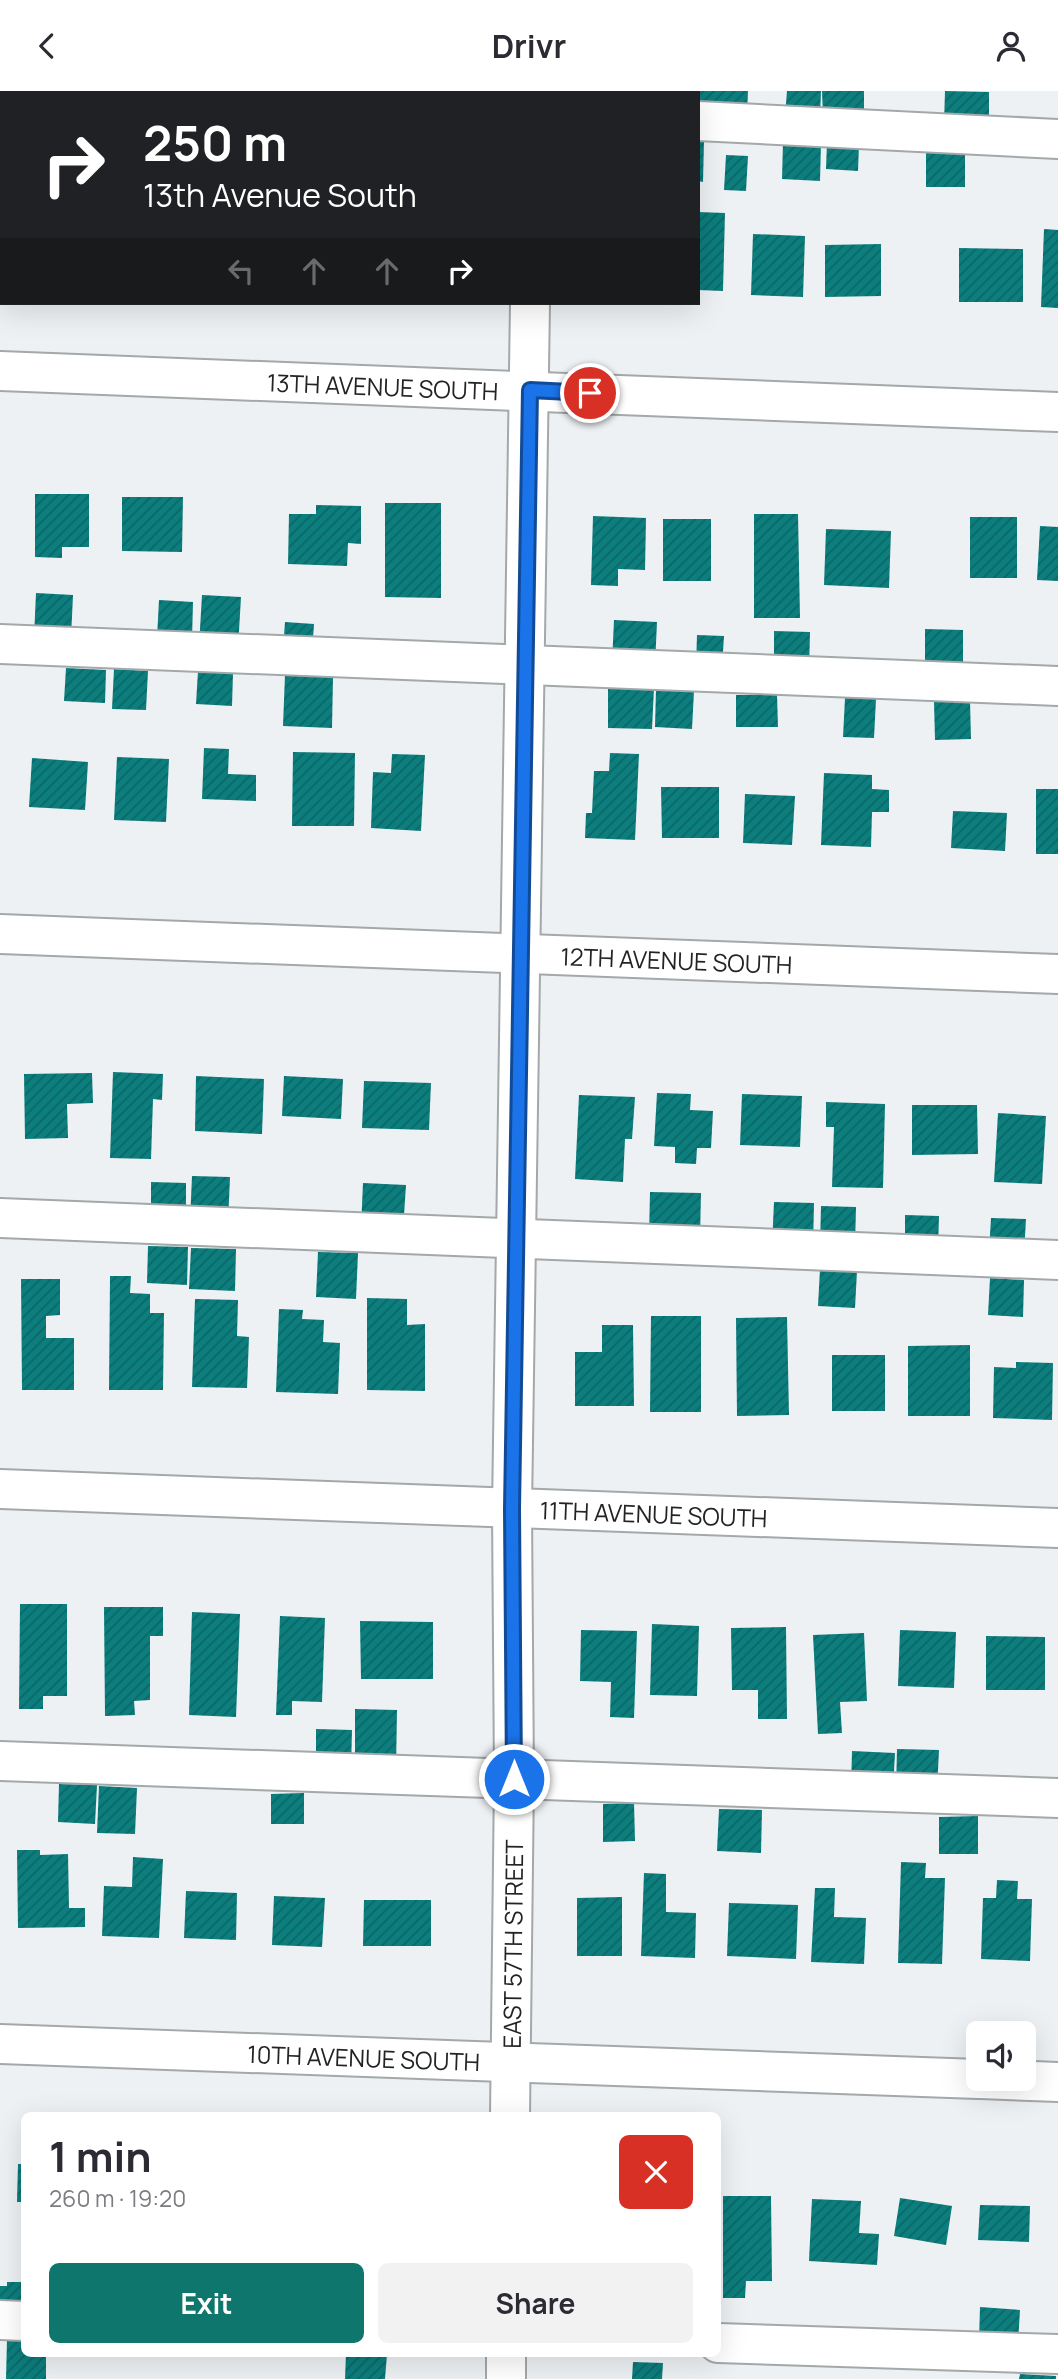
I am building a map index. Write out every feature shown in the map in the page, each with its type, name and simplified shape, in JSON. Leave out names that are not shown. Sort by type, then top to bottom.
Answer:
[{"type":"street","points":[[700,121],[1058,139]]},
{"type":"street","name":"EAST 57TH STREET","points":[[510,2112],[514,1779],[512,1509],[527,665],[530,305]]},
{"type":"street","name":"13TH AVENUE SOUTH","points":[[0,372],[1058,412]]},
{"type":"street","points":[[0,644],[1058,687]]},
{"type":"street","name":"12TH AVENUE SOUTH","points":[[0,934],[1058,974]]},
{"type":"street","points":[[0,1218],[1058,1260]]},
{"type":"street","name":"11TH AVENUE SOUTH","points":[[0,1489],[1058,1528]]},
{"type":"street","points":[[0,1761],[1058,1798]]},
{"type":"street","name":"10TH AVENUE SOUTH","points":[[0,2044],[966,2079]]},
{"type":"street","name":"10TH AVENUE SOUTH","points":[[1036,2081],[1058,2082]]},
{"type":"street","points":[[0,2320],[21,2321]]},
{"type":"street","points":[[721,2343],[1058,2354]]},
{"type":"street","points":[[506,2357],[506,2379]]},
{"type":"building","points":[[700,91],[748,91],[747,115],[700,113]]},
{"type":"building","points":[[787,91],[821,91],[820,117],[785,116]]},
{"type":"building","points":[[822,91],[864,91],[864,117],[823,117]]},
{"type":"building","points":[[945,91],[989,92],[989,124],[944,123]]},
{"type":"building","points":[[700,141],[704,141],[703,182],[700,181]]},
{"type":"building","points":[[783,142],[821,143],[820,181],[782,179]]},
{"type":"building","points":[[827,142],[859,144],[858,171],[826,169]]},
{"type":"building","points":[[965,146],[965,187],[926,187],[926,147]]},
{"type":"building","points":[[726,155],[748,156],[746,191],[724,190]]},
{"type":"building","points":[[700,212],[725,213],[723,291],[700,290]]},
{"type":"building","points":[[1044,229],[1058,230],[1058,308],[1041,307]]},
{"type":"building","points":[[753,234],[805,236],[803,297],[751,295]]},
{"type":"building","points":[[881,244],[881,296],[825,297],[825,245]]},
{"type":"building","points":[[959,248],[1023,249],[1023,302],[959,302]]},
{"type":"building","points":[[35,494],[89,494],[89,547],[62,547],[62,558],[35,557]]},
{"type":"building","points":[[122,497],[183,497],[182,552],[122,551]]},
{"type":"building","points":[[385,503],[441,503],[441,598],[385,597]]},
{"type":"building","points":[[316,505],[361,506],[361,544],[348,543],[347,566],[288,564],[289,514],[316,514]]},
{"type":"building","points":[[754,514],[798,514],[800,618],[754,618]]},
{"type":"building","points":[[593,516],[646,518],[645,570],[618,569],[618,586],[591,585]]},
{"type":"building","points":[[970,517],[1017,517],[1017,578],[970,578]]},
{"type":"building","points":[[663,519],[711,519],[711,581],[663,581]]},
{"type":"building","points":[[1040,526],[1058,527],[1058,581],[1037,580]]},
{"type":"building","points":[[826,529],[891,531],[889,588],[824,585]]},
{"type":"building","points":[[36,593],[73,595],[71,638],[34,637]]},
{"type":"building","points":[[202,595],[241,597],[238,648],[199,646]]},
{"type":"building","points":[[159,600],[193,602],[192,640],[157,638]]},
{"type":"building","points":[[614,620],[657,622],[655,665],[612,663]]},
{"type":"building","points":[[285,622],[314,624],[312,653],[283,650]]},
{"type":"building","points":[[925,629],[963,630],[963,675],[925,674]]},
{"type":"building","points":[[774,631],[810,632],[809,670],[774,669]]},
{"type":"building","points":[[697,635],[724,636],[722,667],[696,666]]},
{"type":"building","points":[[66,668],[106,670],[105,703],[64,701]]},
{"type":"building","points":[[114,669],[148,671],[146,710],[112,709]]},
{"type":"building","points":[[198,671],[233,673],[232,706],[196,704]]},
{"type":"building","points":[[285,675],[333,677],[332,728],[283,726]]},
{"type":"building","points":[[608,687],[654,688],[652,729],[608,728]]},
{"type":"building","points":[[656,689],[694,691],[692,729],[655,727]]},
{"type":"building","points":[[736,695],[777,695],[778,727],[736,727]]},
{"type":"building","points":[[845,698],[876,699],[874,738],[843,737]]},
{"type":"building","points":[[970,701],[971,739],[935,740],[934,702]]},
{"type":"building","points":[[204,748],[229,749],[228,774],[256,775],[256,801],[202,799]]},
{"type":"building","points":[[293,752],[355,753],[354,826],[292,826]]},
{"type":"building","points":[[610,753],[639,754],[635,840],[585,838],[586,813],[592,813],[594,771],[609,771]]},
{"type":"building","points":[[392,754],[425,755],[421,831],[371,828],[373,772],[391,773]]},
{"type":"building","points":[[117,757],[169,759],[166,822],[114,820]]},
{"type":"building","points":[[32,758],[88,762],[85,810],[29,807]]},
{"type":"building","points":[[824,773],[872,775],[872,789],[889,790],[889,812],[872,812],[871,847],[821,845]]},
{"type":"building","points":[[661,787],[719,787],[719,838],[662,838]]},
{"type":"building","points":[[1036,789],[1058,789],[1058,854],[1036,854]]},
{"type":"building","points":[[745,794],[795,796],[792,845],[743,843]]},
{"type":"building","points":[[953,811],[1007,813],[1005,851],[951,848]]},
{"type":"building","points":[[113,1072],[163,1074],[162,1100],[153,1099],[151,1159],[110,1158]]},
{"type":"building","points":[[92,1073],[93,1103],[67,1104],[68,1138],[25,1139],[24,1074]]},
{"type":"building","points":[[196,1076],[264,1079],[262,1134],[195,1131]]},
{"type":"building","points":[[284,1076],[343,1079],[341,1119],[282,1116]]},
{"type":"building","points":[[364,1081],[431,1083],[429,1130],[362,1128]]},
{"type":"building","points":[[657,1093],[691,1094],[690,1110],[713,1111],[711,1148],[697,1148],[696,1164],[675,1163],[675,1147],[654,1146]]},
{"type":"building","points":[[742,1094],[802,1096],[800,1147],[740,1145]]},
{"type":"building","points":[[579,1095],[635,1097],[632,1139],[625,1139],[623,1182],[575,1179]]},
{"type":"building","points":[[826,1102],[885,1104],[883,1188],[832,1187],[834,1127],[826,1127]]},
{"type":"building","points":[[912,1105],[977,1105],[978,1154],[912,1155]]},
{"type":"building","points":[[998,1113],[1046,1116],[1042,1184],[994,1182]]},
{"type":"building","points":[[192,1176],[230,1177],[228,1223],[190,1222]]},
{"type":"building","points":[[151,1182],[186,1183],[186,1220],[151,1220]]},
{"type":"building","points":[[363,1183],[406,1185],[403,1230],[361,1228]]},
{"type":"building","points":[[650,1192],[701,1193],[700,1238],[649,1237]]},
{"type":"building","points":[[774,1202],[814,1203],[813,1247],[772,1245]]},
{"type":"building","points":[[821,1206],[856,1207],[855,1246],[820,1245]]},
{"type":"building","points":[[905,1215],[939,1216],[938,1249],[905,1248]]},
{"type":"building","points":[[991,1218],[1026,1219],[1024,1253],[989,1252]]},
{"type":"building","points":[[148,1246],[188,1247],[187,1285],[147,1283]]},
{"type":"building","points":[[191,1248],[236,1249],[235,1291],[189,1289]]},
{"type":"building","points":[[318,1252],[358,1253],[356,1299],[316,1297]]},
{"type":"building","points":[[820,1269],[857,1271],[855,1308],[818,1306]]},
{"type":"building","points":[[110,1276],[131,1276],[130,1293],[150,1294],[150,1313],[164,1313],[163,1390],[109,1390]]},
{"type":"building","points":[[990,1278],[1024,1280],[1023,1317],[988,1315]]},
{"type":"building","points":[[21,1279],[60,1279],[60,1315],[46,1316],[46,1338],[74,1338],[74,1390],[22,1390]]},
{"type":"building","points":[[367,1298],[407,1299],[407,1325],[425,1324],[425,1391],[367,1390]]},
{"type":"building","points":[[195,1299],[238,1300],[237,1336],[249,1337],[247,1388],[192,1387]]},
{"type":"building","points":[[279,1309],[303,1310],[302,1319],[324,1320],[323,1342],[340,1343],[338,1394],[276,1392]]},
{"type":"building","points":[[651,1316],[701,1316],[701,1412],[650,1412]]},
{"type":"building","points":[[787,1317],[789,1415],[737,1416],[736,1318]]},
{"type":"building","points":[[602,1325],[633,1325],[634,1406],[575,1406],[575,1352],[602,1352]]},
{"type":"building","points":[[970,1345],[970,1416],[908,1416],[908,1346]]},
{"type":"building","points":[[832,1355],[885,1355],[885,1411],[832,1411]]},
{"type":"building","points":[[1016,1362],[1053,1363],[1052,1420],[993,1418],[994,1367],[1016,1368]]},
{"type":"building","points":[[20,1604],[67,1604],[67,1696],[43,1696],[43,1709],[19,1709]]},
{"type":"building","points":[[104,1607],[163,1607],[163,1636],[150,1636],[150,1700],[134,1701],[135,1715],[105,1716]]},
{"type":"building","points":[[192,1612],[240,1614],[236,1717],[189,1715]]},
{"type":"building","points":[[280,1616],[325,1618],[322,1702],[292,1701],[292,1715],[276,1715]]},
{"type":"building","points":[[360,1621],[433,1622],[433,1679],[361,1679]]},
{"type":"building","points":[[652,1624],[699,1626],[697,1696],[650,1695]]},
{"type":"building","points":[[786,1627],[787,1719],[758,1719],[758,1690],[732,1690],[731,1628]]},
{"type":"building","points":[[581,1630],[637,1631],[634,1718],[610,1717],[611,1682],[580,1681]]},
{"type":"building","points":[[900,1630],[956,1632],[954,1688],[898,1686]]},
{"type":"building","points":[[864,1633],[867,1701],[840,1702],[842,1733],[818,1734],[813,1635]]},
{"type":"building","points":[[986,1636],[1045,1637],[1045,1690],[986,1690]]},
{"type":"building","points":[[355,1709],[397,1710],[396,1770],[355,1770]]},
{"type":"building","points":[[316,1729],[352,1730],[351,1769],[316,1768]]},
{"type":"building","points":[[897,1749],[939,1750],[937,1790],[896,1789]]},
{"type":"building","points":[[852,1751],[895,1753],[893,1789],[851,1787]]},
{"type":"building","points":[[59,1784],[97,1785],[95,1824],[58,1822]]},
{"type":"building","points":[[99,1786],[137,1788],[135,1834],[97,1833]]},
{"type":"building","points":[[304,1793],[304,1824],[271,1824],[271,1794]]},
{"type":"building","points":[[634,1803],[635,1841],[603,1842],[603,1804]]},
{"type":"building","points":[[719,1809],[762,1810],[761,1853],[717,1851]]},
{"type":"building","points":[[978,1816],[978,1854],[939,1854],[939,1817]]},
{"type":"building","points":[[17,1850],[40,1850],[40,1855],[68,1854],[69,1908],[85,1908],[85,1927],[18,1928]]},
{"type":"building","points":[[133,1857],[163,1859],[159,1938],[102,1936],[104,1886],[132,1887]]},
{"type":"building","points":[[901,1862],[926,1863],[925,1878],[945,1878],[942,1964],[898,1963]]},
{"type":"building","points":[[644,1873],[666,1874],[666,1912],[696,1913],[695,1958],[641,1956]]},
{"type":"building","points":[[997,1880],[1018,1881],[1017,1899],[1032,1899],[1030,1961],[981,1959],[983,1898],[996,1898]]},
{"type":"building","points":[[815,1888],[835,1888],[834,1917],[866,1918],[864,1964],[811,1962]]},
{"type":"building","points":[[186,1891],[237,1893],[236,1940],[184,1938]]},
{"type":"building","points":[[274,1896],[325,1898],[322,1947],[272,1945]]},
{"type":"building","points":[[622,1897],[622,1956],[577,1956],[577,1898]]},
{"type":"building","points":[[364,1900],[431,1900],[431,1946],[363,1946]]},
{"type":"building","points":[[729,1903],[798,1905],[796,1959],[727,1956]]},
{"type":"building","points":[[18,2164],[21,2164],[21,2202],[17,2202]]},
{"type":"building","points":[[723,2196],[771,2196],[772,2281],[746,2281],[745,2298],[723,2298]]},
{"type":"building","points":[[900,2198],[952,2206],[946,2245],[894,2236]]},
{"type":"building","points":[[812,2199],[861,2201],[859,2233],[879,2234],[877,2265],[809,2261]]},
{"type":"building","points":[[980,2205],[1030,2206],[1029,2242],[978,2240]]},
{"type":"building","points":[[7,2282],[21,2282],[21,2315],[0,2315],[0,2286],[7,2286]]},
{"type":"building","points":[[980,2307],[1020,2310],[1018,2343],[979,2341]]},
{"type":"building","points":[[7,2339],[21,2340],[21,2357],[46,2357],[46,2379],[6,2379]]},
{"type":"building","points":[[346,2357],[387,2357],[385,2379],[345,2379]]},
{"type":"building","points":[[633,2362],[663,2363],[662,2379],[632,2379]]},
{"type":"building","points":[[1020,2374],[1056,2376],[1056,2379],[1019,2379]]},
{"type":"route","points":[[514,1779],[512,1509],[530,390],[590,393]]}]
